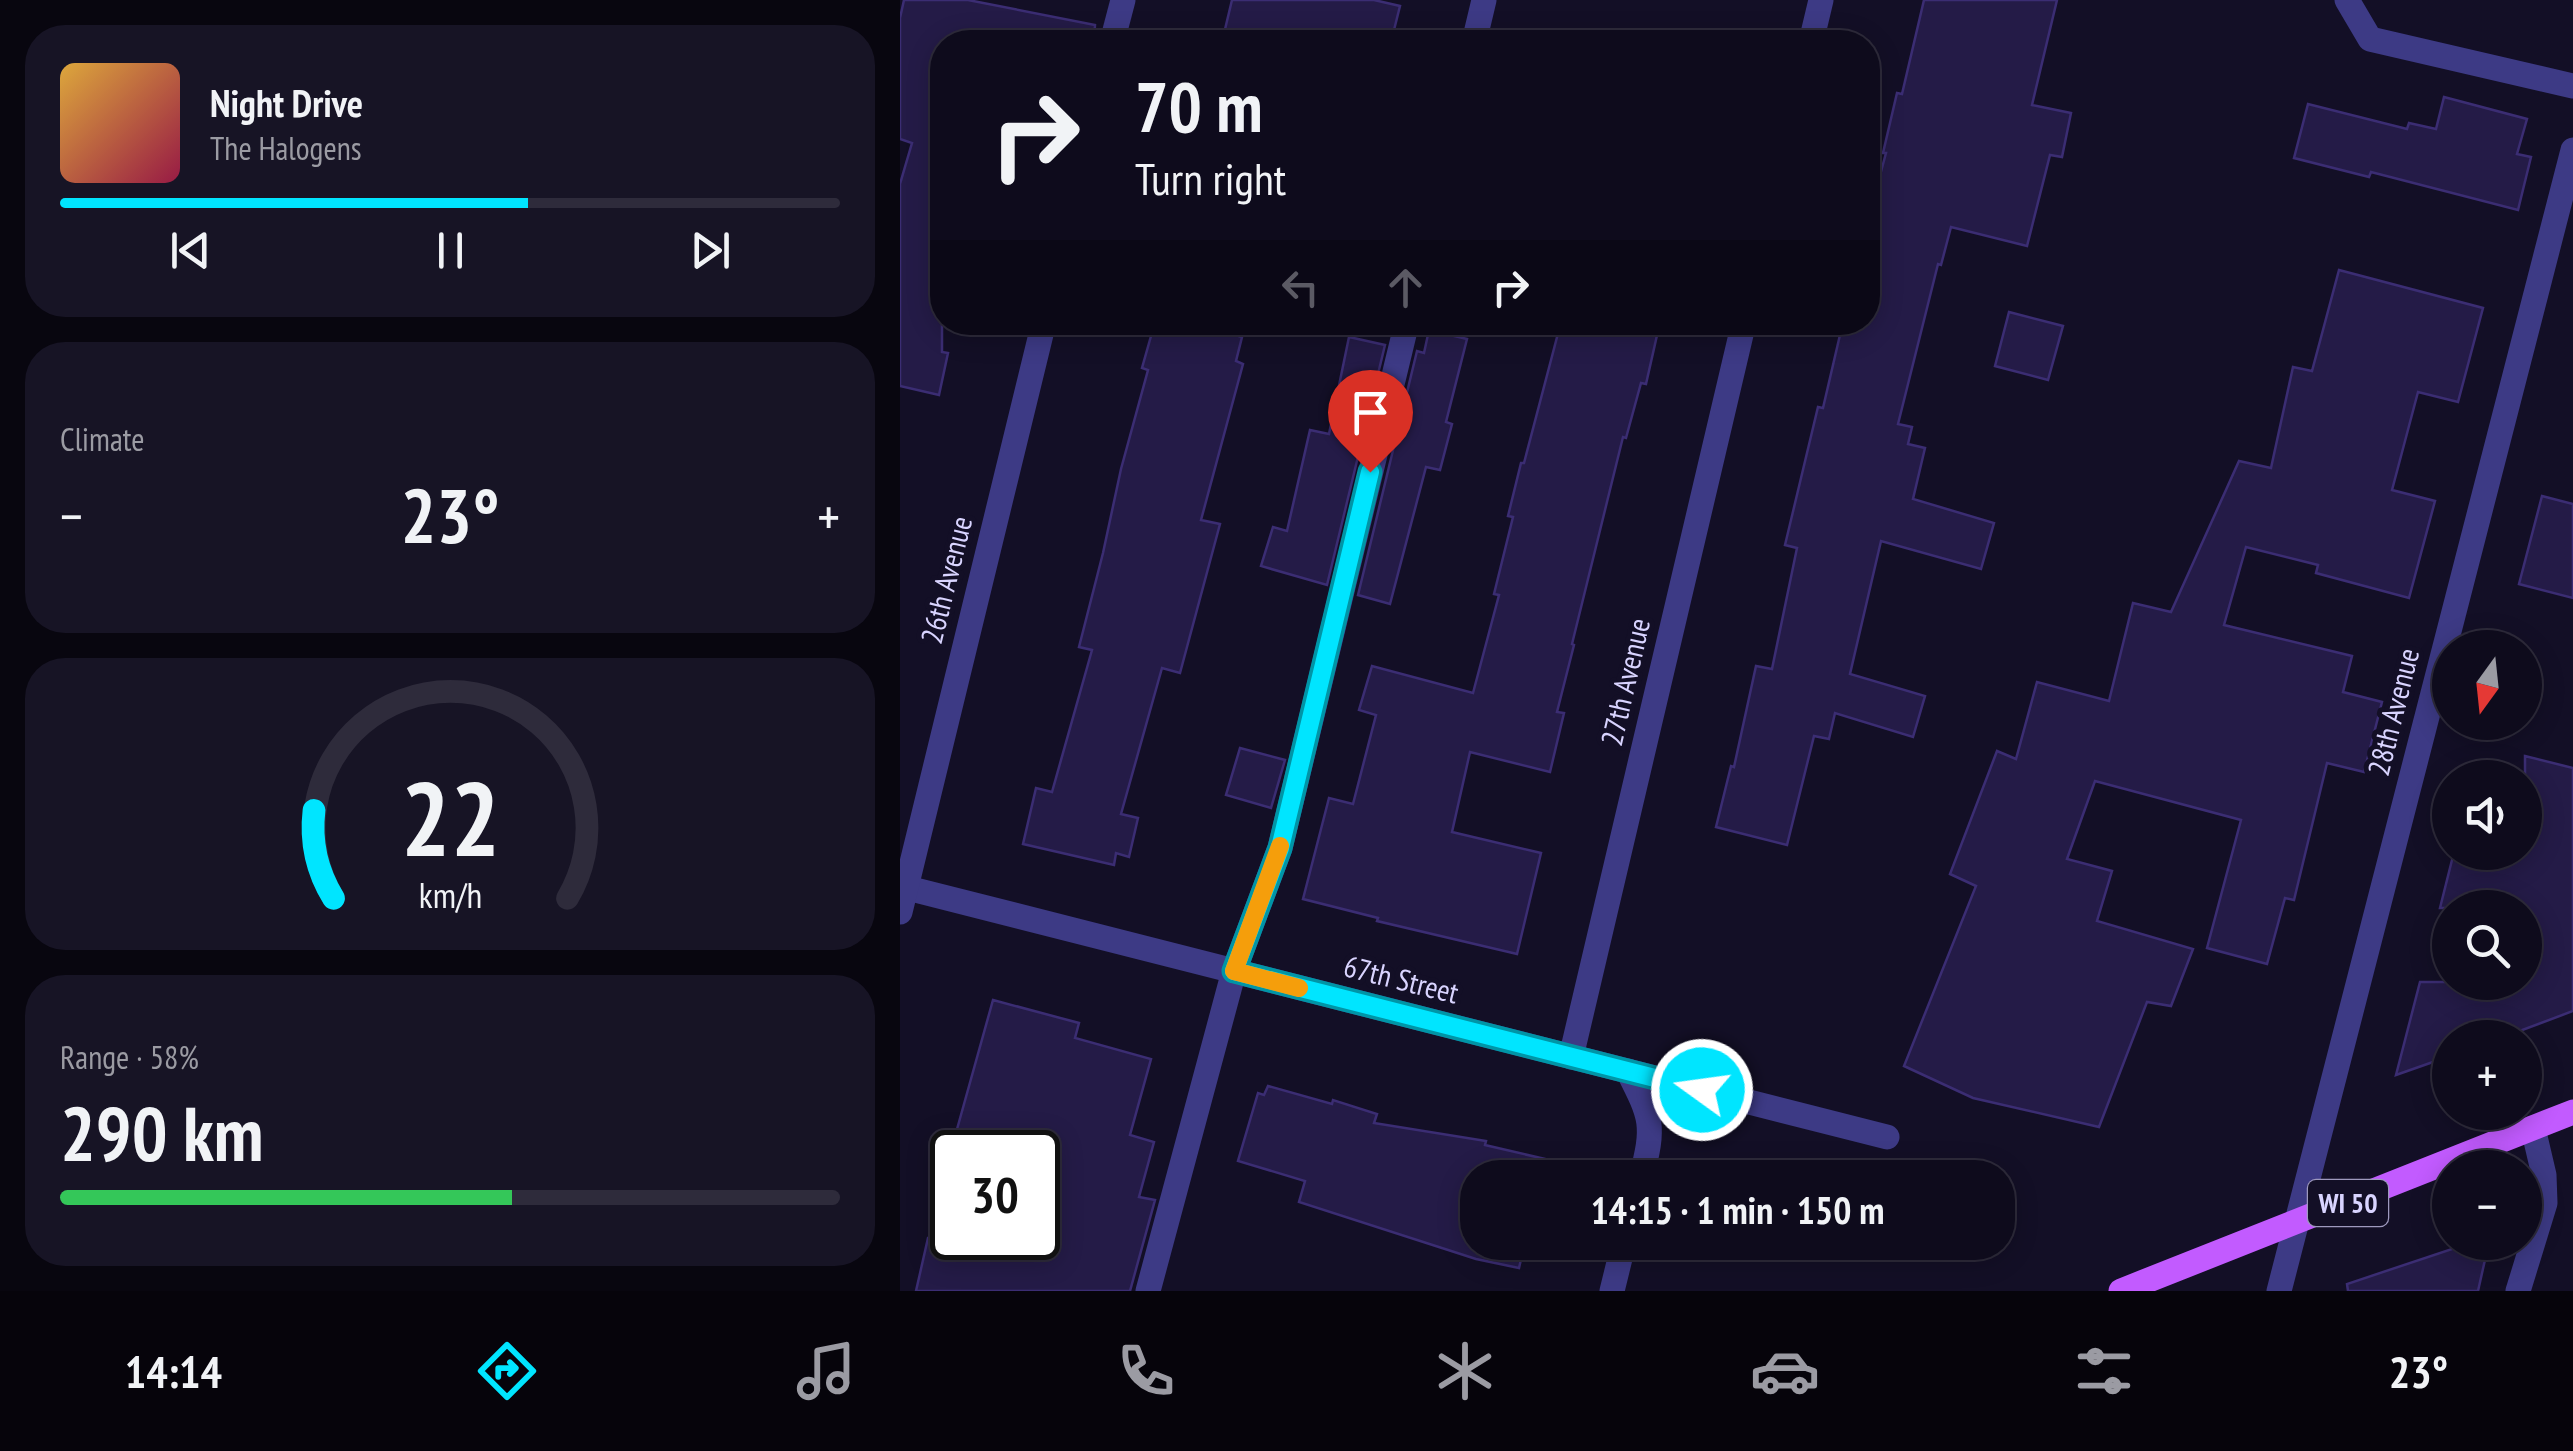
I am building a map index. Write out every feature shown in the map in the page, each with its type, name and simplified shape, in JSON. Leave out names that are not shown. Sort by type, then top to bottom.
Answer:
[{"type":"main road","name":"WI 50","points":[[2542,1124],[2573,1112]]},
{"type":"main road","name":"WI 50","points":[[2122,1291],[2528,1130]]},
{"type":"street","points":[[1115,30],[1122,0]]},
{"type":"street","points":[[1477,30],[1484,0]]},
{"type":"street","points":[[1813,30],[1820,0]]},
{"type":"street","points":[[2347,0],[2370,39],[2573,86]]},
{"type":"street","name":"28th Avenue","points":[[2278,1291],[2573,150]]},
{"type":"street","name":"26th Avenue","points":[[902,895],[1041,335]]},
{"type":"street","points":[[1148,1291],[1234,971],[1280,848],[1403,335]]},
{"type":"street","name":"27th Avenue","points":[[1571,1057],[1741,335]]},
{"type":"street","name":"67th Street","points":[[902,895],[1234,971],[1887,1137]]},
{"type":"street","points":[[1628,1071],[1647,1107],[1651,1129],[1645,1160]]},
{"type":"street","points":[[2518,1291],[2545,1203],[2544,1175],[2533,1130]]},
{"type":"street","points":[[1612,1291],[1620,1260]]},
{"type":"building","points":[[904,0],[968,0],[1095,25],[1095,30],[930,30],[930,335],[942,335],[942,352],[948,353],[939,395],[900,386],[900,184],[912,143],[900,139],[900,18]]},
{"type":"building","points":[[1232,0],[1374,0],[1400,6],[1394,30],[1225,30]]},
{"type":"building","points":[[1924,0],[2057,0],[2032,105],[2071,113],[2062,157],[2050,155],[2027,246],[1951,227],[1898,424],[1912,427],[1908,444],[1925,448],[1913,499],[1994,523],[1981,569],[1881,541],[1850,674],[1925,696],[1913,737],[1835,713],[1829,739],[1814,736],[1787,845],[1716,827],[1731,766],[1734,767],[1756,666],[1772,669],[1797,548],[1785,545],[1818,407],[1823,408],[1840,335],[1880,335],[1880,175],[1897,93],[1902,94]]},
{"type":"building","points":[[2444,97],[2527,119],[2517,154],[2531,157],[2518,210],[2371,172],[2369,177],[2294,158],[2308,104],[2407,129],[2409,123],[2436,129]]},
{"type":"building","points":[[2339,270],[2483,308],[2458,402],[2418,392],[2392,490],[2435,501],[2409,598],[2316,573],[2318,565],[2246,547],[2224,625],[2352,656],[2343,692],[2382,702],[2364,772],[2327,763],[2294,900],[2285,898],[2267,964],[2207,948],[2241,820],[2095,781],[2067,859],[2112,871],[2097,921],[2193,949],[2171,1006],[2147,1002],[2099,1127],[1973,1098],[1904,1066],[1976,886],[1950,874],[1997,751],[2016,759],[2037,682],[2109,701],[2133,603],[2171,612],[2239,461],[2271,468],[2293,367],[2312,371]]},
{"type":"building","points":[[2009,312],[2063,326],[2048,380],[1995,366]]},
{"type":"building","points":[[1151,335],[1242,337],[1236,361],[1243,364],[1201,520],[1220,524],[1180,673],[1162,668],[1121,814],[1138,818],[1129,857],[1116,853],[1114,865],[1023,844],[1036,788],[1052,792],[1092,650],[1079,647],[1148,370],[1142,368]]},
{"type":"building","points":[[1428,335],[1467,339],[1446,422],[1452,424],[1440,470],[1426,467],[1390,604],[1358,595],[1417,351],[1424,353]]},
{"type":"building","points":[[1558,335],[1657,335],[1646,384],[1641,383],[1626,438],[1623,437],[1572,644],[1557,712],[1564,713],[1550,772],[1470,752],[1452,832],[1541,853],[1517,954],[1303,899],[1329,798],[1353,804],[1376,715],[1359,710],[1372,666],[1473,693],[1499,595],[1494,594],[1513,517],[1508,516]]},
{"type":"building","points":[[1349,337],[1385,345],[1327,585],[1261,566],[1273,527],[1287,531],[1310,430],[1329,434]]},
{"type":"building","points":[[2542,496],[2573,504],[2573,598],[2519,584]]},
{"type":"building","points":[[1240,748],[1285,760],[1271,808],[1226,795]]},
{"type":"building","points":[[2542,760],[2573,768],[2573,1011],[2542,1023],[2432,1020],[2432,1062],[2396,1075],[2420,982],[2432,982],[2432,1000],[2542,1000],[2542,890],[2444,890],[2450,870],[2542,870]]},
{"type":"building","points":[[993,1000],[1079,1023],[1075,1038],[1151,1059],[1130,1135],[1154,1142],[1139,1197],[1155,1200],[1130,1291],[916,1291],[928,1238],[930,1260],[1060,1260],[1060,1130],[957,1130]]},
{"type":"building","points":[[1268,1086],[1332,1104],[1333,1100],[1377,1114],[1374,1123],[1486,1141],[1485,1145],[1545,1159],[1460,1160],[1460,1254],[1299,1202],[1305,1181],[1238,1161],[1258,1093],[1264,1095]]},
{"type":"building","points":[[2432,1256],[2432,1260],[2485,1260],[2478,1291],[2348,1291],[2347,1284]]},
{"type":"building","points":[[1481,1260],[1521,1260],[1519,1268]]},
{"type":"slow traffic","points":[[1280,846],[1234,971],[1299,988]]},
{"type":"route","points":[[1370,472],[1280,848],[1234,971],[1702,1090]]}]
